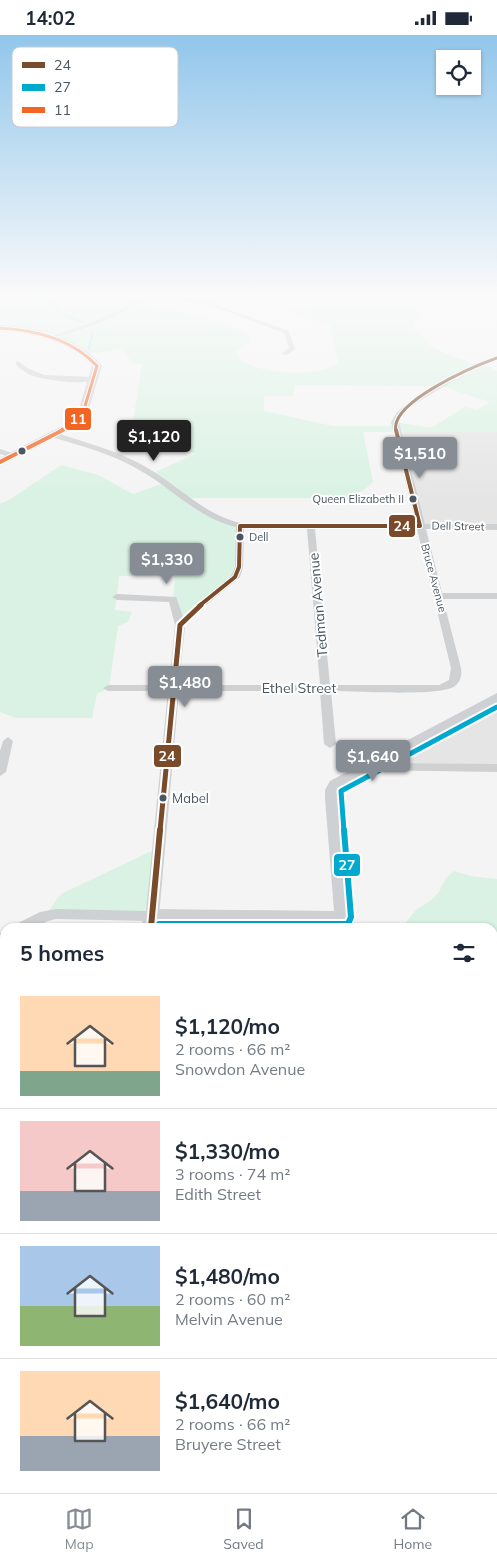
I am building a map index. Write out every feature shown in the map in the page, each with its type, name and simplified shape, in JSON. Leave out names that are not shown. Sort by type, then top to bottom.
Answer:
[{"type":"street","points":[[18,363],[23,368],[48,378],[93,379]]},
{"type":"street","points":[[0,462],[54,435],[70,426],[82,416],[97,366],[95,363]]},
{"type":"street","name":"Bruce Avenue","points":[[456,679],[456,668],[439,596],[395,426],[396,417],[406,407],[481,363]]},
{"type":"street","name":"Dell Street","points":[[54,435],[132,463],[222,523],[240,526],[497,527]]},
{"type":"street","points":[[0,451],[13,456]]},
{"type":"street","points":[[180,625],[192,611],[235,577],[239,567],[240,526]]},
{"type":"street","name":"Tedman Avenue","points":[[311,526],[330,744]]},
{"type":"street","points":[[439,596],[497,596]]},
{"type":"street","points":[[117,597],[173,599],[180,625],[151,921]]},
{"type":"street","name":"Ethel Street","points":[[108,688],[439,687],[454,683],[456,679]]},
{"type":"street","points":[[30,923],[45,915],[56,914],[151,921],[344,923],[333,791],[336,785],[497,698]]},
{"type":"street","points":[[0,772],[8,741]]},
{"type":"street","points":[[369,767],[497,767]]},
{"type":"shaded area","points":[[397,432],[497,432],[497,528],[421,526]]},
{"type":"shaded area","points":[[497,699],[497,768],[369,767]]},
{"type":"shaded area","points":[[152,916],[250,917],[250,923],[151,923]]},
{"type":"green space","points":[[246,363],[267,370],[300,373],[323,370],[337,363],[472,363],[477,365],[480,363],[497,371],[497,432],[363,432],[373,482],[357,493],[357,498],[184,498],[216,520],[239,526],[237,572],[179,625],[173,599],[175,576],[119,576],[115,610],[132,612],[128,622],[118,626],[109,688],[97,694],[92,718],[16,718],[0,712],[0,504],[61,465],[98,475],[133,494],[164,483],[151,474],[195,454],[154,439],[165,432],[133,422],[142,364],[134,364]],"holes":[[[294,385],[441,386],[490,402],[477,410],[465,407],[430,428],[396,422],[395,426],[333,426],[264,411],[264,396],[294,396]]]},
{"type":"green space","points":[[158,848],[151,914],[47,913],[61,894]]},
{"type":"green space","points":[[454,871],[470,876],[497,879],[497,923],[405,923],[416,910],[430,901],[439,892],[446,878]]},
{"type":"transit line","name":"11","points":[[0,462],[70,426],[82,416],[97,366],[94,363]]},
{"type":"transit line","name":"24","points":[[151,923],[180,625],[199,606],[235,577],[239,567],[240,526],[420,526],[395,426],[399,416],[422,396],[455,376],[484,363]]},
{"type":"transit line","name":"27","points":[[348,923],[351,917],[341,791],[497,707]]},
{"type":"place","name":"Queen Elizabeth II","points":[[413,499]]},
{"type":"place","name":"Dell","points":[[240,537]]},
{"type":"place","name":"Mabel","points":[[163,798]]}]
